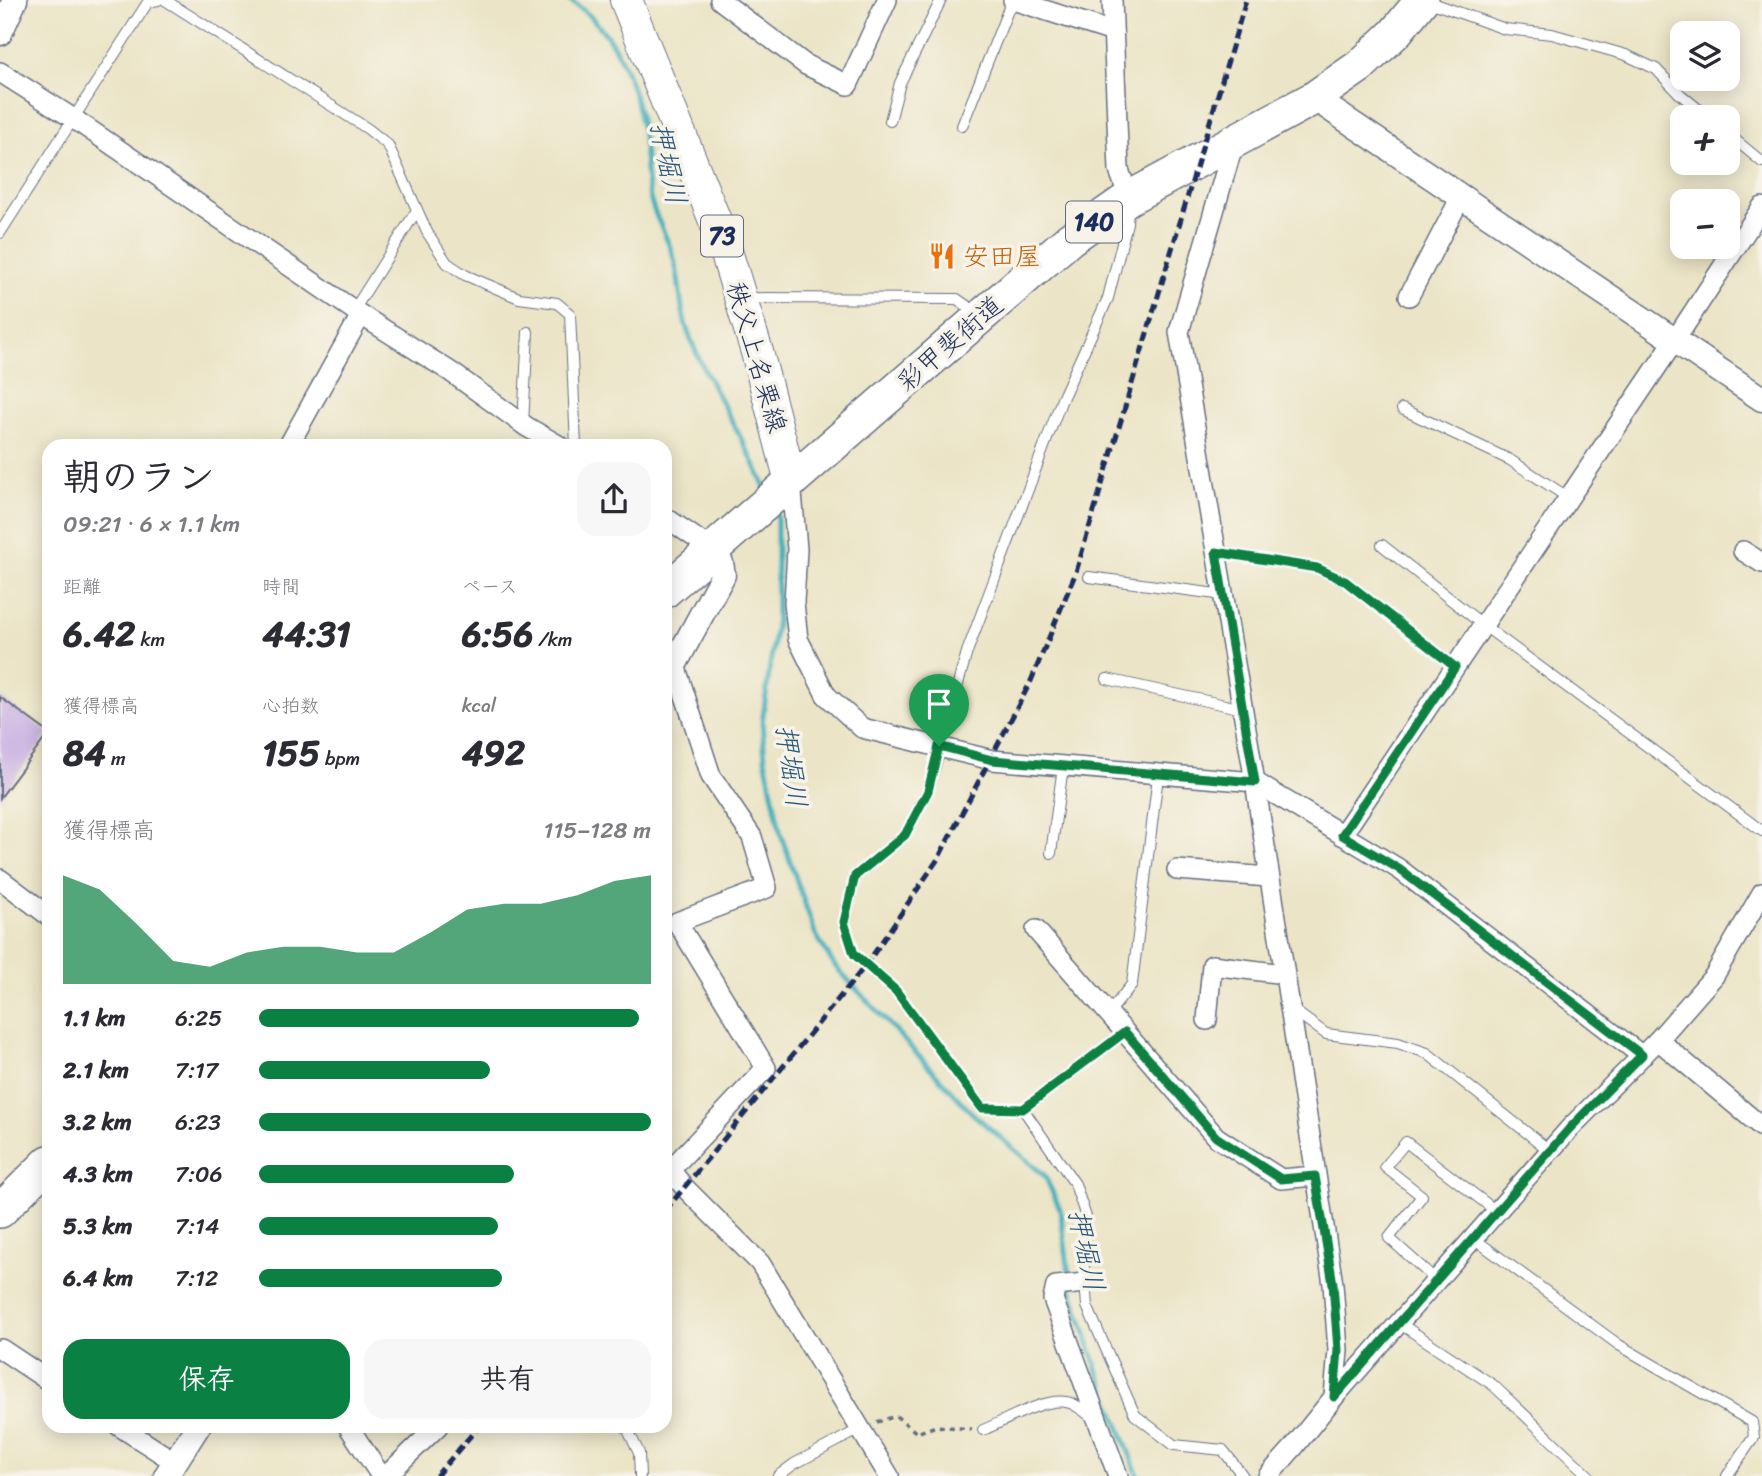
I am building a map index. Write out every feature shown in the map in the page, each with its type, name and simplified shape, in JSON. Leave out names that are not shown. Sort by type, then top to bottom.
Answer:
[{"type":"highway","name":"彩甲斐街道","points":[[672,585],[1070,239],[1129,198],[1314,98],[1360,66],[1395,33],[1423,0]]},
{"type":"highway","points":[[0,1211],[42,1169]]},
{"type":"main road","name":"秩父上名栗線","points":[[626,0],[722,238],[757,352],[783,488]]},
{"type":"street","points":[[0,33],[15,0]]},
{"type":"street","points":[[720,0],[806,65],[848,85],[887,0]]},
{"type":"street","points":[[1013,0],[1113,32]]},
{"type":"street","points":[[1112,0],[1119,170],[1129,198]]},
{"type":"street","points":[[0,72],[74,119],[548,439]]},
{"type":"street","points":[[1314,98],[1762,399]]},
{"type":"street","points":[[1234,142],[1179,332],[1255,782],[1333,1284],[1338,1350],[1334,1397]]},
{"type":"street","points":[[1409,296],[1461,197]]},
{"type":"street","points":[[1342,835],[1675,341],[1762,206]]},
{"type":"street","points":[[293,439],[357,312]]},
{"type":"street","points":[[783,488],[797,549],[794,603],[798,639],[826,695],[862,728],[992,760],[1158,776],[1255,782],[1399,869],[1642,1055]]},
{"type":"street","points":[[672,520],[723,541],[723,575],[672,669]]},
{"type":"street","points":[[1743,551],[1762,563]]},
{"type":"street","points":[[672,678],[712,776],[752,838],[767,888],[677,922],[766,1068],[672,1163]]},
{"type":"street","points":[[1177,870],[1269,877]]},
{"type":"street","points":[[0,879],[42,911]]},
{"type":"street","points":[[1268,1476],[1496,1211],[1658,1040],[1714,976],[1762,893]]},
{"type":"street","points":[[1036,930],[1216,1137],[1281,1179],[1315,1176]]},
{"type":"street","points":[[1207,1020],[1212,965],[1284,974]]},
{"type":"street","points":[[1658,1040],[1762,1127]]},
{"type":"street","points":[[672,1171],[760,1263],[889,1476]]},
{"type":"street","points":[[1084,1283],[1056,1286],[1053,1299],[1118,1476]]},
{"type":"street","points":[[2,1354],[42,1377]]},
{"type":"street","points":[[127,1433],[170,1469],[193,1433]]},
{"type":"street","points":[[353,1433],[383,1476],[430,1433]]},
{"type":"lane","points":[[0,233],[148,2],[158,0]]},
{"type":"lane","points":[[165,0],[368,129],[388,145],[427,232],[447,263],[465,275],[519,298],[557,303],[570,314],[576,439]]},
{"type":"lane","points":[[890,121],[900,83],[941,0]]},
{"type":"lane","points":[[962,126],[1013,0]]},
{"type":"lane","points":[[1423,0],[1505,29],[1552,34],[1626,55],[1656,69],[1693,105]]},
{"type":"lane","points":[[1740,144],[1762,162]]},
{"type":"lane","points":[[844,922],[855,876],[905,835],[928,791],[967,652],[1062,399],[1108,298],[1127,223],[1129,198]]},
{"type":"lane","points":[[357,312],[417,210]]},
{"type":"lane","points":[[740,298],[957,299],[982,316]]},
{"type":"lane","points":[[523,424],[528,332]]},
{"type":"lane","points":[[1402,409],[1510,460],[1569,498]]},
{"type":"lane","points":[[1382,545],[1483,625],[1762,831]]},
{"type":"lane","points":[[1216,552],[1317,568],[1345,581],[1455,667]]},
{"type":"lane","points":[[1089,577],[1224,595]]},
{"type":"lane","points":[[1107,679],[1243,709]]},
{"type":"lane","points":[[1051,853],[1063,767]]},
{"type":"lane","points":[[1108,1014],[1132,984],[1158,776]]},
{"type":"lane","points":[[1289,1007],[1326,1034],[1398,1044],[1427,1053],[1550,1151]]},
{"type":"lane","points":[[1125,1032],[1023,1109],[1075,1184],[1086,1217],[1083,1257],[1087,1306],[1135,1415],[1174,1445],[1223,1450],[1243,1476]]},
{"type":"lane","points":[[1436,1280],[1389,1238],[1422,1196],[1385,1167],[1406,1142],[1496,1211]]},
{"type":"lane","points":[[1473,1238],[1619,1345],[1752,1422],[1754,1437],[1727,1476]]},
{"type":"lane","points":[[1399,1323],[1493,1385],[1589,1476]]},
{"type":"lane","points":[[983,1430],[1056,1402],[1069,1402],[1097,1420]]},
{"type":"lane","points":[[780,1475],[794,1464],[862,1428]]},
{"type":"lane","points":[[629,1433],[639,1453],[640,1476]]},
{"type":"path","points":[[844,922],[854,954],[896,991],[982,1108],[1023,1109]]},
{"type":"path","points":[[862,1428],[896,1416],[917,1433],[936,1426],[983,1430]]},
{"type":"building","points":[[0,697],[42,728],[42,742],[0,798]]},
{"type":"waterway","name":"押堀川","points":[[569,0],[599,26],[621,59],[635,96],[643,136],[649,194],[674,259],[688,332],[766,490]]},
{"type":"waterway","name":"押堀川","points":[[775,512],[777,617],[762,723],[765,759],[781,835],[815,933],[834,965],[972,1113],[1045,1176],[1060,1209],[1071,1287],[1097,1369],[1138,1476]]},
{"type":"railway","points":[[672,1202],[866,965],[938,859],[1031,681],[1076,572],[1246,0]]},
{"type":"railway","points":[[436,1476],[473,1433]]},
{"type":"place","name":"安田屋","points":[[942,256]]},
{"type":"route","points":[[1216,552],[1317,568],[1345,581],[1455,667],[1342,835],[1399,869],[1642,1055],[1570,1128],[1334,1397],[1338,1350],[1333,1284],[1315,1176],[1281,1179],[1216,1137],[1125,1032],[1023,1109],[982,1108],[896,991],[854,954],[844,922],[855,876],[905,835],[928,791],[939,746],[992,760],[1158,776],[1255,782],[1216,552]]}]
